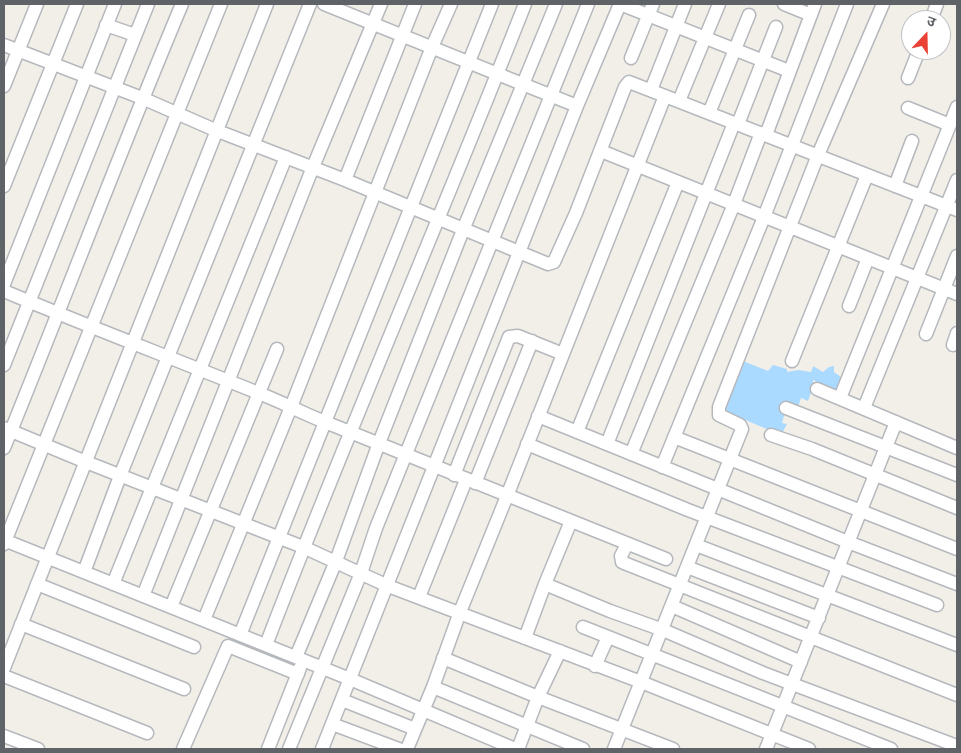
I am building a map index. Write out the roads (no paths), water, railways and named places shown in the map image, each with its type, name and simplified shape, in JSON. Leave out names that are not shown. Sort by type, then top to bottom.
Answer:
[{"type":"street","points":[[4,86],[37,4]]},
{"type":"street","points":[[4,186],[77,4]]},
{"type":"street","points":[[4,284],[115,4]]},
{"type":"street","points":[[4,365],[148,4]]},
{"type":"street","points":[[4,448],[7,430],[58,315],[142,98],[182,4]]},
{"type":"street","points":[[221,4],[4,541],[300,658],[517,749],[560,651]]},
{"type":"street","points":[[4,668],[267,4]]},
{"type":"street","points":[[84,572],[167,356],[310,4]]},
{"type":"street","points":[[324,4],[577,106]]},
{"type":"street","points":[[143,596],[313,167],[381,4]]},
{"type":"street","points":[[345,180],[415,4]]},
{"type":"street","points":[[204,620],[291,407],[432,47],[451,4]]},
{"type":"street","points":[[240,635],[492,4]]},
{"type":"street","points":[[266,645],[303,547],[439,220],[525,4]]},
{"type":"street","points":[[268,749],[298,674],[300,658],[379,443],[556,4]]},
{"type":"street","points":[[289,749],[361,573],[376,528],[588,4]]},
{"type":"street","points":[[325,749],[332,724],[388,586],[405,537],[435,466],[577,106],[620,4],[651,10],[676,26],[789,72]]},
{"type":"street","points":[[651,90],[685,4]]},
{"type":"street","points":[[679,101],[719,4]]},
{"type":"street","points":[[631,454],[789,72],[813,9],[784,4]]},
{"type":"street","points":[[662,467],[764,217],[847,4]]},
{"type":"street","points":[[614,749],[654,654],[742,428],[718,415],[718,411],[818,155],[883,4]]},
{"type":"street","points":[[631,58],[651,10]]},
{"type":"street","points":[[709,113],[748,15]]},
{"type":"street","points":[[106,25],[135,35]]},
{"type":"street","points":[[607,444],[706,193],[776,27]]},
{"type":"street","points":[[4,45],[142,98],[548,264],[554,262],[627,84],[632,82],[952,208]]},
{"type":"street","points":[[908,78],[915,60]]},
{"type":"street","points":[[407,749],[665,96]]},
{"type":"street","points":[[840,398],[957,107]]},
{"type":"street","points":[[908,108],[950,125]]},
{"type":"street","points":[[894,186],[912,141]]},
{"type":"street","points":[[601,151],[957,294]]},
{"type":"street","points":[[113,584],[286,157]]},
{"type":"street","points":[[792,361],[867,175]]},
{"type":"street","points":[[864,408],[916,277],[952,208],[957,180]]},
{"type":"street","points":[[577,432],[678,182]]},
{"type":"street","points":[[926,334],[957,256]]},
{"type":"street","points":[[849,306],[868,258]]},
{"type":"street","points":[[4,291],[58,315],[92,326],[228,380],[471,482],[666,558]]},
{"type":"street","points":[[454,475],[507,341],[513,336],[532,341],[563,354]]},
{"type":"street","points":[[419,597],[532,341]]},
{"type":"street","points":[[171,607],[277,350]]},
{"type":"street","points":[[817,389],[957,448]]},
{"type":"street","points":[[786,408],[957,475]]},
{"type":"street","points":[[538,416],[848,542],[957,584]]},
{"type":"street","points":[[766,749],[896,422]]},
{"type":"street","points":[[7,430],[303,547],[388,586],[641,682],[809,749]]},
{"type":"street","points":[[771,435],[812,449],[957,508]]},
{"type":"street","points":[[674,437],[957,549]]},
{"type":"street","points":[[527,444],[707,517],[937,605]]},
{"type":"street","points":[[525,638],[571,521]]},
{"type":"street","points":[[627,544],[620,556],[622,562],[810,638],[957,694]]},
{"type":"street","points":[[696,545],[957,645]]},
{"type":"street","points":[[687,567],[819,618]]},
{"type":"street","points":[[37,584],[194,647]]},
{"type":"street","points":[[545,584],[619,615],[663,630],[763,673],[957,746]]},
{"type":"street","points":[[672,606],[801,662]]},
{"type":"street","points":[[21,624],[184,689]]},
{"type":"street","points":[[583,627],[891,749]]},
{"type":"street","points":[[595,666],[608,637]]},
{"type":"street","points":[[183,749],[228,646],[298,674]]},
{"type":"street","points":[[443,658],[538,698],[673,749]]},
{"type":"street","points":[[4,676],[147,733]]},
{"type":"street","points":[[433,687],[583,749]]},
{"type":"street","points":[[342,700],[415,729]]},
{"type":"street","points":[[332,724],[399,749]]},
{"type":"street","points":[[4,736],[38,749]]},
{"type":"water","points":[[743,361],[768,371],[773,365],[787,369],[787,372],[798,370],[811,372],[813,366],[823,372],[829,367],[834,366],[834,372],[844,379],[838,392],[813,380],[813,387],[808,401],[801,398],[797,410],[786,409],[782,423],[787,424],[781,435],[724,411]]}]
